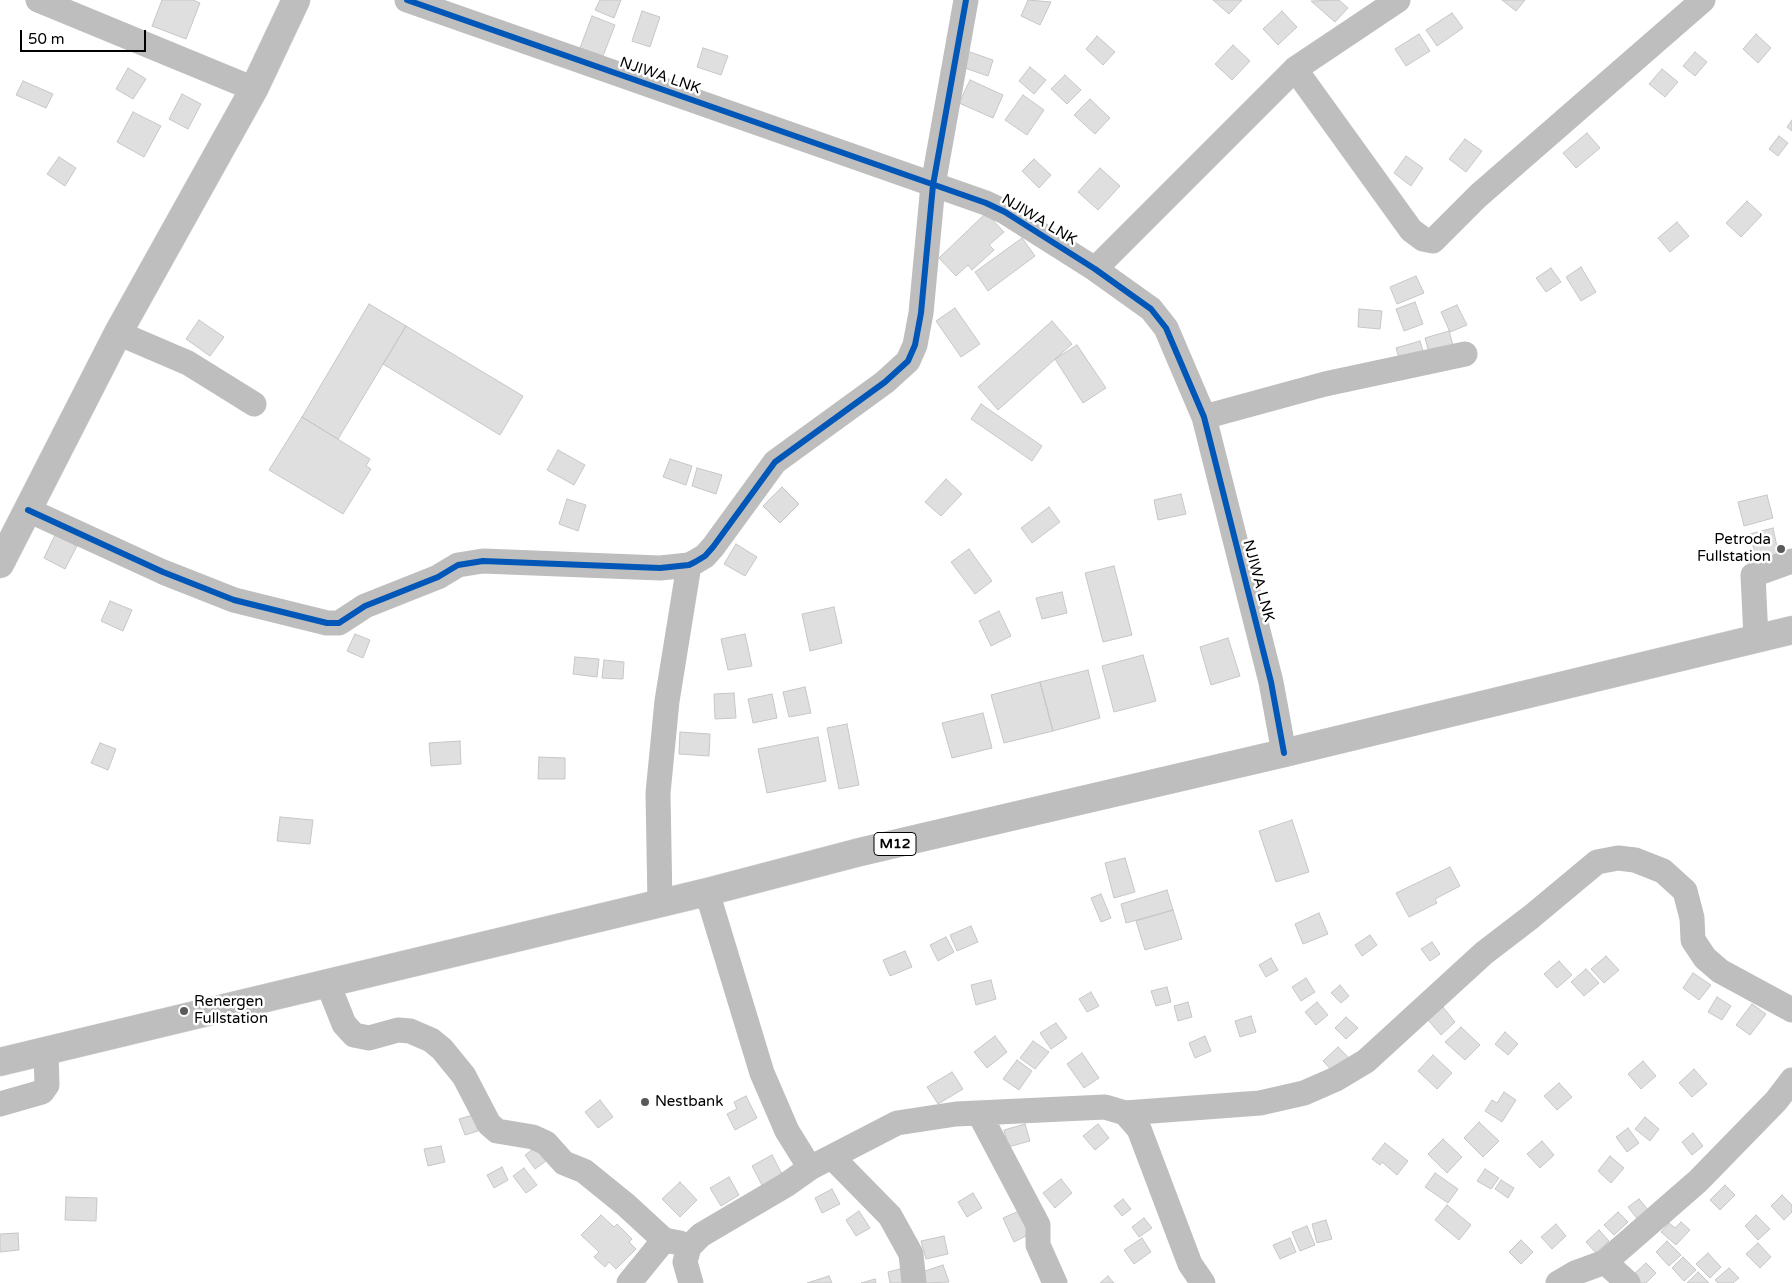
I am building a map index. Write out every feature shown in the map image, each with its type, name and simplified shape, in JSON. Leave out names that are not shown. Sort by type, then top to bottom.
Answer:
[{"type":"main road","points":[[0,564],[118,333],[254,90],[296,0]]},
{"type":"main road","name":"M12","points":[[0,1062],[660,904],[860,852],[1284,753],[1792,630]]},
{"type":"street","points":[[38,0],[254,90]]},
{"type":"street","name":"NJIWA LNK","points":[[407,0],[986,203],[1004,212],[1094,269],[1151,309],[1166,328],[1204,417],[1271,682],[1284,753]]},
{"type":"street","points":[[28,510],[162,572],[234,600],[327,623],[339,622],[366,606],[438,577],[458,565],[483,561],[660,568],[689,565],[704,556],[713,547],[776,462],[885,382],[908,361],[915,345],[921,313],[933,186],[966,0]]},
{"type":"street","points":[[1094,269],[1295,69],[1398,0]]},
{"type":"street","points":[[1295,69],[1412,230],[1423,239],[1433,241],[1478,196],[1702,0]]},
{"type":"street","points":[[118,333],[188,363],[254,404]]},
{"type":"street","points":[[1204,417],[1325,384],[1465,354]]},
{"type":"street","points":[[1756,638],[1753,575],[1792,561]]},
{"type":"street","points":[[660,904],[658,793],[666,701],[689,565]]},
{"type":"street","points":[[691,1283],[685,1262],[689,1246],[701,1235],[786,1185],[810,1168],[833,1158],[897,1123],[956,1114],[1105,1107],[1125,1112],[1260,1103],[1304,1092],[1336,1079],[1366,1061],[1484,953],[1531,918],[1597,862],[1618,858],[1635,860],[1663,870],[1685,891],[1692,918],[1693,940],[1704,958],[1720,971],[1792,1010]]},
{"type":"street","points":[[707,892],[762,1073],[787,1131],[810,1168]]},
{"type":"street","points":[[328,984],[344,1024],[354,1035],[369,1038],[398,1030],[410,1031],[431,1040],[442,1049],[464,1076],[489,1124],[497,1131],[533,1137],[546,1143],[564,1163],[588,1174],[626,1205],[664,1240],[674,1240],[689,1246]]},
{"type":"street","points":[[0,1104],[42,1092],[46,1085],[46,1052]]},
{"type":"street","points":[[1558,1283],[1574,1273],[1605,1262],[1698,1181],[1776,1101],[1792,1080]]},
{"type":"street","points":[[1125,1112],[1139,1129],[1190,1264],[1203,1283]]},
{"type":"street","points":[[979,1114],[1038,1225],[1038,1245],[1055,1283]]},
{"type":"street","points":[[833,1158],[890,1216],[911,1254],[914,1283]]},
{"type":"street","points":[[629,1283],[664,1240]]},
{"type":"street","points":[[1605,1262],[1628,1283]]},
{"type":"building","points":[[162,0],[193,0],[200,3],[186,39],[152,26]]},
{"type":"building","points":[[600,0],[621,0],[614,18],[595,10]]},
{"type":"building","points":[[1028,0],[1051,2],[1040,25],[1021,16]]},
{"type":"building","points":[[1213,0],[1242,0],[1229,14]]},
{"type":"building","points":[[1339,0],[1348,8],[1335,22],[1311,1]]},
{"type":"building","points":[[1502,0],[1525,0],[1516,11]]},
{"type":"building","points":[[642,11],[660,17],[650,47],[632,41]]},
{"type":"building","points":[[1282,11],[1297,27],[1278,45],[1263,29]]},
{"type":"building","points":[[1452,13],[1463,28],[1437,46],[1426,30]]},
{"type":"building","points":[[592,16],[615,25],[603,56],[580,48]]},
{"type":"building","points":[[1419,34],[1430,51],[1406,66],[1395,49]]},
{"type":"building","points":[[1756,34],[1771,48],[1758,63],[1743,49]]},
{"type":"building","points":[[1097,36],[1115,52],[1103,65],[1086,49]]},
{"type":"building","points":[[1233,45],[1250,61],[1232,80],[1215,64]]},
{"type":"building","points":[[703,48],[728,56],[721,75],[697,67]]},
{"type":"building","points":[[967,51],[993,60],[988,76],[962,67]]},
{"type":"building","points":[[1695,52],[1707,62],[1695,76],[1683,66]]},
{"type":"building","points":[[1030,67],[1046,80],[1034,94],[1019,81]]},
{"type":"building","points":[[128,68],[146,79],[133,99],[116,89]]},
{"type":"building","points":[[1662,69],[1678,82],[1665,97],[1649,84]]},
{"type":"building","points":[[1065,75],[1081,90],[1067,104],[1051,89]]},
{"type":"building","points":[[970,80],[1003,95],[993,118],[959,103]]},
{"type":"building","points":[[23,81],[53,94],[46,108],[16,95]]},
{"type":"building","points":[[182,94],[201,104],[188,129],[169,119]]},
{"type":"building","points":[[1023,95],[1044,110],[1027,135],[1005,120]]},
{"type":"building","points":[[1090,99],[1110,118],[1095,134],[1074,115]]},
{"type":"building","points":[[133,112],[161,126],[144,157],[117,142]]},
{"type":"building","points":[[1792,120],[1792,131],[1787,127]]},
{"type":"building","points":[[1587,133],[1600,148],[1576,168],[1563,153]]},
{"type":"building","points":[[1779,136],[1788,143],[1778,156],[1769,149]]},
{"type":"building","points":[[1465,139],[1482,151],[1466,172],[1449,159]]},
{"type":"building","points":[[1406,156],[1423,168],[1411,186],[1394,173]]},
{"type":"building","points":[[59,157],[76,168],[65,186],[47,174]]},
{"type":"building","points":[[1034,159],[1051,175],[1039,188],[1022,171]]},
{"type":"building","points":[[1100,168],[1120,186],[1098,210],[1078,192]]},
{"type":"building","points":[[1747,201],[1762,215],[1741,237],[1726,223]]},
{"type":"building","points":[[986,213],[1004,232],[989,245],[994,250],[972,270],[968,265],[956,276],[939,258]]},
{"type":"building","points":[[1677,222],[1689,236],[1670,252],[1658,238]]},
{"type":"building","points":[[1022,238],[1035,256],[988,291],[975,272]]},
{"type":"building","points":[[1581,267],[1596,292],[1581,301],[1566,277]]},
{"type":"building","points":[[1551,268],[1561,282],[1546,292],[1536,278]]},
{"type":"building","points":[[1416,276],[1424,293],[1397,304],[1390,287]]},
{"type":"building","points":[[1415,302],[1423,324],[1404,331],[1396,309]]},
{"type":"building","points":[[369,304],[406,326],[338,439],[302,417]]},
{"type":"building","points":[[1457,305],[1467,325],[1450,332],[1441,312]]},
{"type":"building","points":[[955,308],[980,344],[961,357],[936,321]]},
{"type":"building","points":[[1359,309],[1382,311],[1380,329],[1358,327]]},
{"type":"building","points":[[199,320],[224,337],[210,356],[186,339]]},
{"type":"building","points":[[1052,321],[1072,344],[998,410],[978,387]]},
{"type":"building","points":[[406,326],[523,396],[500,435],[383,364]]},
{"type":"building","points":[[1449,331],[1454,349],[1430,356],[1425,338]]},
{"type":"building","points":[[1420,341],[1425,358],[1401,365],[1396,348]]},
{"type":"building","points":[[1077,345],[1106,388],[1083,403],[1055,359]]},
{"type":"building","points":[[981,404],[1042,446],[1032,461],[971,419]]},
{"type":"building","points":[[302,417],[370,459],[366,466],[371,469],[343,514],[269,470]]},
{"type":"building","points":[[558,450],[585,465],[574,485],[547,470]]},
{"type":"building","points":[[670,459],[692,466],[686,485],[663,477]]},
{"type":"building","points":[[697,468],[722,475],[716,494],[692,486]]},
{"type":"building","points":[[946,479],[962,494],[941,516],[925,502]]},
{"type":"building","points":[[782,487],[799,504],[780,523],[763,506]]},
{"type":"building","points":[[1181,494],[1186,514],[1158,520],[1154,500]]},
{"type":"building","points":[[1767,495],[1773,518],[1744,526],[1738,502]]},
{"type":"building","points":[[567,499],[586,505],[578,531],[559,524]]},
{"type":"building","points":[[1049,507],[1060,522],[1032,543],[1021,528]]},
{"type":"building","points":[[1773,528],[1780,561],[1758,566],[1750,534]]},
{"type":"building","points":[[55,535],[77,546],[65,569],[44,558]]},
{"type":"building","points":[[736,544],[757,557],[745,576],[724,564]]},
{"type":"building","points":[[969,549],[992,581],[975,594],[951,562]]},
{"type":"building","points":[[1114,566],[1132,635],[1103,642],[1085,573]]},
{"type":"building","points":[[1062,592],[1067,613],[1042,619],[1036,598]]},
{"type":"building","points":[[110,601],[132,610],[123,631],[101,621]]},
{"type":"building","points":[[834,607],[842,643],[810,651],[802,614]]},
{"type":"building","points":[[999,611],[1011,636],[991,646],[979,621]]},
{"type":"building","points":[[355,634],[370,640],[363,658],[347,651]]},
{"type":"building","points":[[745,634],[752,666],[728,670],[721,639]]},
{"type":"building","points":[[1228,638],[1240,676],[1211,685],[1200,647]]},
{"type":"building","points":[[1143,655],[1156,701],[1114,712],[1102,666]]},
{"type":"building","points":[[575,657],[599,659],[597,677],[573,674]]},
{"type":"building","points":[[604,660],[624,662],[623,679],[602,678]]},
{"type":"building","points":[[1088,670],[1100,718],[1053,731],[1040,682]]},
{"type":"building","points":[[1040,682],[1053,731],[1004,743],[991,695]]},
{"type":"building","points":[[805,687],[811,713],[789,717],[783,692]]},
{"type":"building","points":[[734,693],[736,718],[715,719],[714,694]]},
{"type":"building","points":[[772,694],[777,718],[753,723],[748,699]]},
{"type":"building","points":[[983,713],[992,748],[952,758],[942,723]]},
{"type":"building","points":[[847,724],[859,785],[839,789],[827,728]]},
{"type":"building","points":[[680,732],[710,734],[709,756],[679,754]]},
{"type":"building","points":[[818,737],[826,781],[767,793],[758,749]]},
{"type":"building","points":[[460,741],[461,764],[431,766],[429,743]]},
{"type":"building","points":[[100,743],[116,749],[108,770],[91,763]]},
{"type":"building","points":[[539,757],[565,758],[565,779],[538,779]]},
{"type":"building","points":[[280,817],[313,820],[310,844],[277,841]]},
{"type":"building","points":[[1292,820],[1309,872],[1276,882],[1259,831]]},
{"type":"building","points":[[1125,858],[1135,892],[1114,898],[1105,863]]},
{"type":"building","points":[[1450,867],[1460,886],[1435,899],[1437,903],[1409,917],[1396,893]]},
{"type":"building","points":[[1167,890],[1173,910],[1126,923],[1121,904]]},
{"type":"building","points":[[1101,894],[1111,918],[1101,922],[1091,898]]},
{"type":"building","points":[[1173,910],[1182,939],[1145,950],[1136,921]]},
{"type":"building","points":[[1319,913],[1328,934],[1303,944],[1295,924]]},
{"type":"building","points":[[971,926],[978,942],[957,951],[950,935]]},
{"type":"building","points":[[1370,935],[1377,945],[1362,956],[1355,945]]},
{"type":"building","points":[[946,937],[954,952],[938,961],[930,945]]},
{"type":"building","points":[[1432,942],[1440,954],[1430,961],[1421,949]]},
{"type":"building","points":[[905,951],[912,967],[890,976],[883,960]]},
{"type":"building","points":[[1606,956],[1619,970],[1604,983],[1591,969]]},
{"type":"building","points":[[1271,958],[1278,970],[1266,977],[1259,965]]},
{"type":"building","points":[[1559,961],[1572,975],[1557,988],[1544,974]]},
{"type":"building","points":[[1586,969],[1599,983],[1584,996],[1571,982]]},
{"type":"building","points":[[1693,973],[1711,985],[1699,1000],[1683,988]]},
{"type":"building","points":[[1306,978],[1315,992],[1301,1001],[1292,987]]},
{"type":"building","points":[[991,980],[996,999],[976,1005],[971,985]]},
{"type":"building","points":[[1340,985],[1349,996],[1341,1003],[1331,993]]},
{"type":"building","points":[[1167,987],[1171,1002],[1156,1006],[1151,991]]},
{"type":"building","points":[[1091,992],[1099,1006],[1087,1012],[1079,999]]},
{"type":"building","points":[[1717,997],[1731,1006],[1722,1020],[1708,1012]]},
{"type":"building","points":[[1188,1002],[1192,1017],[1178,1021],[1174,1006]]},
{"type":"building","points":[[1317,1002],[1328,1015],[1316,1025],[1305,1012]]},
{"type":"building","points":[[1752,1004],[1766,1014],[1750,1035],[1736,1025]]},
{"type":"building","points":[[1443,1007],[1455,1022],[1441,1035],[1428,1020]]},
{"type":"building","points":[[1251,1016],[1256,1032],[1240,1037],[1235,1021]]},
{"type":"building","points":[[1346,1017],[1358,1028],[1346,1039],[1335,1028]]},
{"type":"building","points":[[1056,1023],[1067,1038],[1051,1049],[1040,1033]]},
{"type":"building","points":[[1461,1027],[1480,1045],[1465,1060],[1445,1042]]},
{"type":"building","points":[[1505,1032],[1518,1044],[1508,1055],[1495,1044]]},
{"type":"building","points":[[995,1036],[1007,1052],[987,1068],[974,1052]]},
{"type":"building","points":[[1205,1036],[1211,1051],[1195,1058],[1189,1043]]},
{"type":"building","points":[[1033,1041],[1049,1052],[1035,1069],[1020,1058]]},
{"type":"building","points":[[1338,1047],[1352,1061],[1337,1076],[1323,1061]]},
{"type":"building","points":[[1082,1053],[1099,1078],[1084,1088],[1067,1064]]},
{"type":"building","points":[[1433,1055],[1452,1073],[1437,1089],[1418,1071]]},
{"type":"building","points":[[1017,1060],[1032,1071],[1019,1090],[1003,1079]]},
{"type":"building","points":[[1643,1061],[1656,1076],[1641,1089],[1628,1074]]},
{"type":"building","points":[[1694,1069],[1707,1084],[1692,1097],[1679,1083]]},
{"type":"building","points":[[952,1072],[963,1089],[938,1104],[927,1087]]},
{"type":"building","points":[[1559,1083],[1572,1097],[1557,1110],[1544,1096]]},
{"type":"building","points":[[1504,1092],[1516,1100],[1502,1122],[1485,1111],[1492,1100],[1497,1103]]},
{"type":"building","points":[[746,1096],[757,1118],[735,1130],[727,1114],[737,1109],[734,1102]]},
{"type":"building","points":[[600,1100],[613,1117],[598,1128],[585,1112]]},
{"type":"building","points":[[473,1115],[478,1131],[465,1135],[459,1119]]},
{"type":"building","points":[[1645,1117],[1659,1129],[1650,1141],[1635,1129]]},
{"type":"building","points":[[1479,1122],[1499,1141],[1483,1157],[1464,1138]]},
{"type":"building","points":[[1025,1124],[1030,1141],[1008,1147],[1004,1130]]},
{"type":"building","points":[[1098,1124],[1109,1138],[1095,1150],[1083,1136]]},
{"type":"building","points":[[1628,1128],[1639,1143],[1627,1152],[1616,1137]]},
{"type":"building","points":[[1693,1133],[1703,1146],[1692,1155],[1682,1142]]},
{"type":"building","points":[[1443,1139],[1462,1157],[1447,1173],[1428,1154]]},
{"type":"building","points":[[1542,1141],[1554,1155],[1540,1168],[1527,1154]]},
{"type":"building","points":[[1385,1143],[1408,1161],[1397,1175],[1382,1162],[1380,1165],[1372,1159]]},
{"type":"building","points":[[540,1144],[550,1158],[535,1169],[525,1155]]},
{"type":"building","points":[[441,1146],[445,1162],[428,1166],[424,1149]]},
{"type":"building","points":[[772,1155],[783,1176],[763,1187],[752,1166]]},
{"type":"building","points":[[1610,1156],[1624,1168],[1611,1183],[1598,1171]]},
{"type":"building","points":[[502,1167],[508,1180],[494,1188],[487,1175]]},
{"type":"building","points":[[524,1168],[537,1185],[526,1193],[513,1176]]},
{"type":"building","points":[[1485,1169],[1499,1178],[1491,1189],[1477,1181]]},
{"type":"building","points":[[1435,1173],[1458,1189],[1448,1203],[1425,1187]]},
{"type":"building","points":[[729,1177],[739,1195],[721,1206],[710,1188]]},
{"type":"building","points":[[1061,1179],[1072,1193],[1055,1208],[1043,1193]]},
{"type":"building","points":[[1501,1180],[1514,1188],[1508,1198],[1495,1189]]},
{"type":"building","points":[[680,1182],[697,1200],[680,1217],[662,1199]]},
{"type":"building","points":[[1725,1185],[1735,1195],[1720,1210],[1710,1200]]},
{"type":"building","points":[[832,1189],[840,1204],[822,1213],[815,1198]]},
{"type":"building","points":[[973,1193],[982,1208],[967,1217],[958,1202]]},
{"type":"building","points":[[1782,1195],[1792,1205],[1792,1212],[1784,1220],[1771,1206]]},
{"type":"building","points":[[66,1197],[97,1198],[96,1221],[65,1220]]},
{"type":"building","points":[[1123,1199],[1131,1209],[1122,1216],[1114,1206]]},
{"type":"building","points":[[1639,1199],[1650,1212],[1639,1221],[1628,1207]]},
{"type":"building","points":[[1447,1205],[1471,1225],[1459,1240],[1435,1220]]},
{"type":"building","points":[[859,1211],[870,1228],[856,1236],[846,1220]]},
{"type":"building","points":[[1019,1211],[1030,1234],[1014,1242],[1003,1218]]},
{"type":"building","points":[[1618,1212],[1628,1222],[1614,1235],[1604,1225]]},
{"type":"building","points":[[601,1215],[614,1227],[617,1224],[632,1239],[629,1242],[636,1249],[616,1269],[609,1262],[605,1267],[594,1257],[599,1252],[581,1235]]},
{"type":"building","points":[[1756,1215],[1770,1229],[1758,1240],[1745,1226]]},
{"type":"building","points":[[1144,1218],[1152,1228],[1139,1237],[1132,1227]]},
{"type":"building","points":[[1326,1220],[1332,1239],[1317,1243],[1312,1224]]},
{"type":"building","points":[[1681,1222],[1690,1230],[1676,1245],[1661,1232],[1669,1223],[1675,1228]]},
{"type":"building","points":[[1556,1224],[1566,1236],[1552,1249],[1541,1237]]},
{"type":"building","points":[[1307,1226],[1315,1245],[1300,1251],[1292,1232]]},
{"type":"building","points":[[1599,1230],[1609,1241],[1596,1253],[1586,1242]]},
{"type":"building","points":[[18,1233],[19,1250],[0,1252],[0,1234]]},
{"type":"building","points":[[944,1236],[948,1254],[926,1259],[921,1241]]},
{"type":"building","points":[[1142,1238],[1151,1252],[1134,1264],[1124,1250]]},
{"type":"building","points":[[1290,1238],[1296,1252],[1280,1259],[1273,1245]]},
{"type":"building","points":[[1521,1240],[1533,1252],[1521,1264],[1509,1252]]},
{"type":"building","points":[[1667,1241],[1681,1255],[1669,1266],[1656,1252]]},
{"type":"building","points":[[1758,1243],[1771,1257],[1760,1268],[1746,1254]]},
{"type":"building","points":[[1708,1253],[1721,1267],[1710,1278],[1696,1264]]},
{"type":"building","points":[[1683,1257],[1696,1270],[1684,1281],[1672,1268]]},
{"type":"building","points":[[1646,1263],[1656,1273],[1646,1283],[1640,1283],[1633,1275]]},
{"type":"building","points":[[943,1265],[949,1282],[926,1283],[922,1272]]},
{"type":"building","points":[[904,1268],[902,1283],[890,1283],[888,1272]]},
{"type":"building","points":[[1729,1268],[1739,1278],[1733,1283],[1718,1283],[1715,1280]]},
{"type":"building","points":[[1698,1272],[1709,1283],[1687,1283]]},
{"type":"building","points":[[829,1276],[832,1283],[807,1283]]},
{"type":"building","points":[[1108,1276],[1114,1283],[1100,1283]]},
{"type":"building","points":[[875,1279],[876,1283],[861,1283]]},
{"type":"cycle path","points":[[407,0],[986,203],[1005,212],[1095,269],[1151,309],[1166,328],[1204,417],[1271,682],[1284,753]]},
{"type":"cycle path","points":[[28,510],[163,572],[234,600],[327,623],[339,623],[365,606],[438,577],[458,565],[483,561],[660,568],[689,565],[695,562],[705,556],[713,547],[775,462],[885,382],[908,361],[915,345],[921,313],[933,185],[966,0]]},
{"type":"place","name":"Petroda Fullstation","points":[[1781,549]]},
{"type":"place","name":"Renergen Fullstation","points":[[184,1011]]},
{"type":"place","name":"Nestbank","points":[[645,1102]]}]
